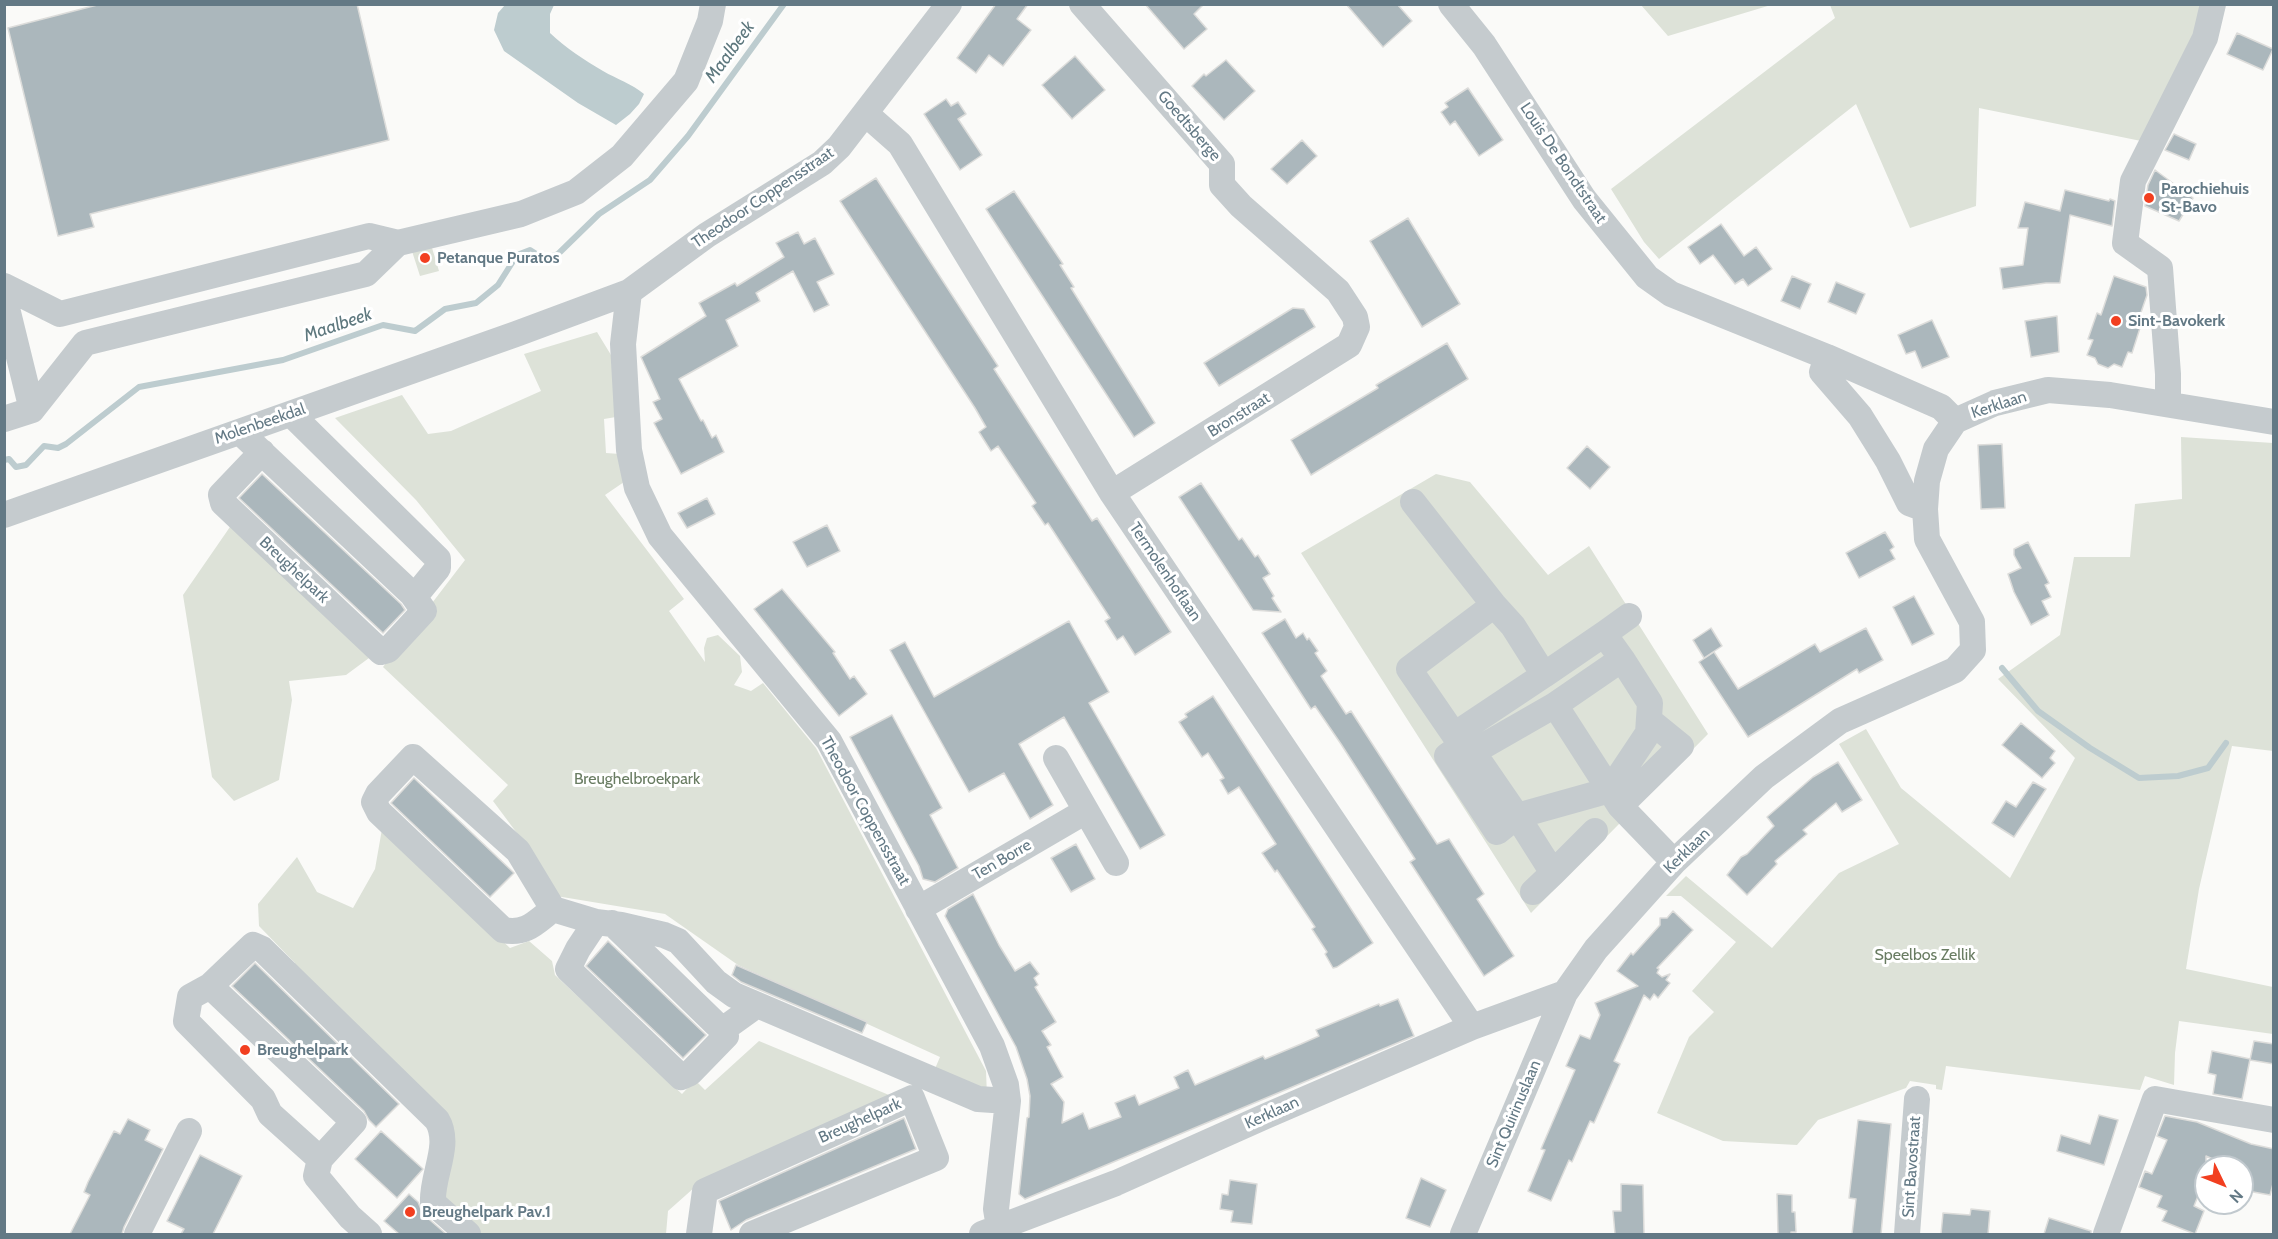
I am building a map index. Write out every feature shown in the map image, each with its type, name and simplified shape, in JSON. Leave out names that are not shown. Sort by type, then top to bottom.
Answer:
[{"type":"street","points":[[4,286],[60,314],[369,236],[398,243],[521,214],[576,192],[622,156],[686,81],[710,21],[713,4]]},
{"type":"street","name":"Theodoor Coppensstraat","points":[[516,334],[629,292],[707,235],[822,163],[839,147],[866,114],[949,4]]},
{"type":"street","name":"Goedtsberge","points":[[1082,4],[1222,164],[1222,185],[1241,206],[1338,291],[1355,317],[1357,327]]},
{"type":"street","name":"Louis De Bondtstraat","points":[[1450,4],[1484,45],[1584,199],[1647,277],[1671,294],[1827,357],[1941,407],[1955,421]]},
{"type":"street","points":[[2168,403],[2160,268],[2125,243],[2133,181],[2205,38],[2213,4]]},
{"type":"street","name":"Termolenhoflaan","points":[[866,114],[900,144],[1112,494],[1472,1027]]},
{"type":"street","points":[[4,419],[32,410],[85,343],[366,274],[398,243]]},
{"type":"street","name":"Theodoor Coppensstraat","points":[[629,292],[623,344],[630,450],[637,488],[660,536],[829,741],[992,1046],[1006,1085],[1008,1101],[996,1209],[990,1231]]},
{"type":"street","points":[[4,296],[32,410]]},
{"type":"street","name":"Bronstraat","points":[[1112,494],[1349,345],[1357,327]]},
{"type":"street","name":"Molenbeekdal","points":[[4,515],[516,334]]},
{"type":"street","points":[[1827,357],[1822,372],[1860,416],[1888,461],[1909,503],[1925,509]]},
{"type":"street","name":"Kerklaan","points":[[990,1231],[1116,1183],[1472,1027],[1565,993],[1596,949],[1674,862],[1764,777],[1840,722],[1955,670],[1972,650],[1972,622],[1927,539],[1925,509],[1927,481],[1936,449],[1955,421],[1995,403],[2048,390],[2168,403],[2274,422]]},
{"type":"street","points":[[240,432],[412,594],[420,590],[438,568],[438,559],[291,414]]},
{"type":"street","name":"Breughelpark","points":[[262,452],[220,495],[223,503],[381,652],[388,650],[424,611],[412,594]]},
{"type":"street","points":[[1413,502],[1513,626],[1544,675]]},
{"type":"street","points":[[1494,605],[1409,669],[1455,736],[1467,742],[1555,705],[1622,659]]},
{"type":"street","points":[[1629,616],[1544,675],[1467,742],[1447,756],[1497,832],[1517,816],[1619,803],[1681,746],[1649,720]]},
{"type":"street","points":[[1604,634],[1650,703],[1648,733],[1619,803]]},
{"type":"street","points":[[1555,705],[1619,803],[1674,862]]},
{"type":"street","points":[[553,909],[526,929],[514,933],[503,930],[379,812],[374,802],[378,794],[413,757],[518,851],[553,909],[604,923],[664,934],[678,941],[716,982],[734,995],[978,1099],[1008,1101]]},
{"type":"street","points":[[1056,758],[1116,863]]},
{"type":"street","name":"Ten Borre","points":[[918,909],[1086,811]]},
{"type":"street","points":[[1517,816],[1553,873]]},
{"type":"street","points":[[1533,892],[1595,831]]},
{"type":"street","points":[[604,923],[716,1024],[725,1028]]},
{"type":"street","points":[[604,923],[578,949],[568,969],[681,1077],[690,1073],[726,1036],[725,1028]]},
{"type":"street","points":[[320,1159],[270,1114],[263,1099],[186,1021],[190,997],[210,986],[253,945],[262,948],[437,1120],[441,1127],[443,1141],[432,1189],[433,1203],[468,1234]]},
{"type":"street","points":[[210,986],[354,1122],[320,1159],[316,1176],[350,1217],[369,1234]]},
{"type":"street","name":"Sint Quirinuslaan","points":[[1463,1234],[1565,993]]},
{"type":"street","points":[[725,1028],[757,1005]]},
{"type":"street","name":"Breughelpark","points":[[699,1234],[705,1191],[912,1098],[936,1158],[752,1234]]},
{"type":"street","name":"Sint Bavostraat","points":[[1907,1234],[1917,1099]]},
{"type":"street","points":[[2106,1234],[2155,1099],[2274,1120]]},
{"type":"street","points":[[137,1234],[189,1131]]},
{"type":"green space","points":[[1641,5],[1771,5],[1668,36]]},
{"type":"green space","points":[[1830,5],[2204,5],[2199,28],[2146,142],[1979,108],[1976,206],[1910,228],[1856,104],[1659,259],[1644,242],[1611,189],[1835,18]]},
{"type":"green space","name":"Petanque Puratos","points":[[429,238],[439,271],[420,276],[410,245]]},
{"type":"green space","name":"Breughelbroekpark","points":[[597,332],[611,355],[616,417],[604,419],[606,453],[620,454],[624,482],[605,495],[684,599],[669,611],[705,662],[704,648],[707,638],[718,635],[740,656],[742,672],[734,685],[751,691],[763,683],[816,748],[986,1071],[987,1096],[934,1071],[940,1057],[738,965],[665,914],[550,895],[537,860],[493,801],[508,785],[383,667],[465,560],[416,500],[335,418],[402,395],[428,434],[451,431],[541,391],[524,354]]},
{"type":"green space","name":"Speelbos Zellik","points":[[2181,437],[2273,443],[2273,751],[2232,746],[2199,889],[2186,969],[2273,987],[2273,1034],[2179,1021],[2174,1085],[2145,1076],[2140,1090],[1946,1066],[1942,1090],[1936,1089],[1936,1085],[1910,1081],[1906,1088],[1818,1120],[1797,1145],[1723,1141],[1657,1113],[1689,1037],[1714,1012],[1692,991],[1736,942],[1681,896],[1666,896],[1686,876],[1772,948],[1839,873],[1899,844],[1839,744],[1866,729],[1901,788],[2010,878],[2075,758],[1998,679],[2060,635],[2074,557],[2130,557],[2135,504],[2182,499]]},
{"type":"green space","points":[[1436,474],[1470,482],[1548,575],[1589,546],[1708,734],[1531,913],[1301,553]]},
{"type":"green space","points":[[232,524],[369,658],[346,675],[289,681],[292,700],[279,780],[234,801],[212,777],[183,595]]},
{"type":"green space","points":[[382,829],[510,948],[529,941],[552,961],[555,975],[682,1094],[695,1080],[705,1090],[759,1041],[889,1095],[695,1187],[668,1211],[666,1234],[480,1234],[441,1198],[452,1140],[295,974],[295,963],[259,926],[258,904],[297,857],[317,892],[353,908],[375,869]]},
{"type":"shaded area","points":[[505,5],[554,5],[550,14],[550,33],[582,58],[644,94],[639,104],[616,125],[578,103],[504,51],[494,30],[498,13]]},
{"type":"building","points":[[101,4],[357,4],[389,140],[90,214],[94,227],[58,236],[8,28]]},
{"type":"building","points":[[996,4],[1028,4],[1017,19],[1031,30],[1003,66],[989,55],[976,73],[957,58]]},
{"type":"building","points":[[1145,4],[1204,4],[1194,14],[1207,29],[1184,49]]},
{"type":"building","points":[[1346,4],[1397,4],[1412,21],[1383,47]]},
{"type":"building","points":[[2237,33],[2273,49],[2263,70],[2227,54]]},
{"type":"building","points":[[1075,56],[1105,90],[1072,119],[1042,85]]},
{"type":"building","points":[[1226,60],[1255,91],[1224,120],[1192,86],[1204,74],[1206,76]]},
{"type":"building","points":[[1468,88],[1503,140],[1479,156],[1455,121],[1450,125],[1441,112],[1448,107],[1445,103]]},
{"type":"building","points":[[946,99],[951,106],[958,102],[966,114],[958,119],[982,155],[960,170],[924,114]]},
{"type":"building","points":[[2174,134],[2196,144],[2189,160],[2165,150]]},
{"type":"building","points":[[1302,140],[1317,156],[1287,184],[1271,169]]},
{"type":"building","points":[[2155,170],[2193,198],[2179,221],[2145,206],[2148,185]]},
{"type":"building","points":[[876,178],[998,366],[994,369],[1092,521],[1097,518],[1171,632],[1135,655],[1123,636],[1117,640],[1105,621],[1110,618],[1048,523],[1045,525],[1032,506],[1036,503],[998,446],[991,451],[979,432],[986,427],[975,408],[840,201]]},
{"type":"building","points":[[2065,190],[2115,201],[2112,226],[2070,215],[2060,283],[2003,289],[2000,268],[2023,265],[2028,228],[2018,228],[2025,202],[2060,211]]},
{"type":"building","points":[[1014,191],[1063,264],[1060,265],[1074,287],[1071,288],[1155,423],[1134,437],[986,209]]},
{"type":"building","points":[[1408,218],[1460,304],[1422,327],[1370,241]]},
{"type":"building","points":[[1721,224],[1744,256],[1756,247],[1772,269],[1748,286],[1743,279],[1735,284],[1713,255],[1700,264],[1688,247]]},
{"type":"building","points":[[798,232],[804,244],[815,238],[834,274],[817,282],[829,305],[814,312],[793,271],[756,293],[760,301],[726,320],[738,346],[679,379],[701,421],[703,420],[712,438],[716,435],[724,452],[681,474],[654,423],[662,419],[653,402],[660,399],[641,357],[706,316],[699,303],[735,283],[737,286],[784,257],[776,243]]},
{"type":"building","points":[[1792,276],[1811,284],[1800,309],[1781,301]]},
{"type":"building","name":"Sint-Bavokerk","points":[[2114,276],[2146,287],[2147,295],[2136,327],[2140,328],[2132,353],[2128,352],[2122,367],[2114,364],[2108,368],[2098,364],[2095,358],[2087,355],[2093,340],[2088,339],[2097,313],[2101,315]]},
{"type":"building","points":[[1836,282],[1865,294],[1856,314],[1828,302]]},
{"type":"building","points":[[1293,308],[1304,309],[1315,327],[1219,386],[1204,363]]},
{"type":"building","points":[[2057,316],[2059,352],[2031,357],[2025,321]]},
{"type":"building","points":[[1932,320],[1949,357],[1922,368],[1915,351],[1906,354],[1898,335]]},
{"type":"building","points":[[1447,343],[1468,379],[1311,475],[1291,440],[1378,388],[1376,385]]},
{"type":"building","points":[[2002,444],[2005,508],[1981,509],[1978,445]]},
{"type":"building","points":[[1587,446],[1610,467],[1590,489],[1567,468]]},
{"type":"building","points":[[262,474],[401,604],[405,610],[383,633],[239,498]]},
{"type":"building","points":[[1201,483],[1239,540],[1242,538],[1255,557],[1258,555],[1270,574],[1263,578],[1281,612],[1253,610],[1179,497]]},
{"type":"building","points":[[707,498],[715,514],[687,528],[678,513]]},
{"type":"building","points":[[827,525],[840,551],[807,567],[793,542]]},
{"type":"building","points":[[1885,532],[1894,547],[1890,550],[1895,559],[1859,578],[1846,553]]},
{"type":"building","points":[[2028,542],[2049,583],[2045,585],[2051,597],[2042,601],[2049,615],[2031,625],[2014,592],[2008,574],[2021,568],[2014,555],[2014,549]]},
{"type":"building","points":[[782,589],[835,652],[833,653],[850,679],[854,676],[867,694],[839,716],[754,609]]},
{"type":"building","points":[[1914,596],[1934,634],[1912,645],[1893,607]]},
{"type":"building","points":[[1285,619],[1296,638],[1303,633],[1318,651],[1315,653],[1327,671],[1321,676],[1346,714],[1351,711],[1437,844],[1449,839],[1484,894],[1477,899],[1514,956],[1484,976],[1410,862],[1415,859],[1341,744],[1315,706],[1311,709],[1262,633]]},
{"type":"building","points":[[1069,621],[1109,692],[1089,703],[1165,835],[1140,849],[1064,717],[1019,744],[1053,805],[1030,819],[1004,773],[969,792],[890,650],[905,642],[934,697]]},
{"type":"building","points":[[1711,628],[1722,646],[1704,658],[1693,640]]},
{"type":"building","points":[[1866,628],[1883,660],[1859,673],[1857,669],[1748,737],[1699,662],[1714,652],[1738,689],[1815,644],[1820,652]]},
{"type":"building","points":[[1213,696],[1373,943],[1337,967],[1333,968],[1325,954],[1327,952],[1312,929],[1315,927],[1277,870],[1275,872],[1262,853],[1276,844],[1239,787],[1228,794],[1220,780],[1224,778],[1208,753],[1202,757],[1179,722],[1187,717],[1185,714]]},
{"type":"building","points":[[892,715],[942,808],[930,815],[958,868],[935,882],[923,879],[919,866],[850,737]]},
{"type":"building","points":[[2021,723],[2055,751],[2050,758],[2055,763],[2042,778],[2002,745]]},
{"type":"building","points":[[1838,762],[1862,800],[1842,812],[1836,803],[1803,830],[1807,834],[1775,861],[1777,864],[1747,895],[1727,875],[1741,857],[1747,854],[1774,826],[1767,817],[1813,777]]},
{"type":"building","points":[[414,778],[514,873],[490,897],[391,803]]},
{"type":"building","points":[[2033,782],[2046,789],[2014,837],[1992,823],[2006,801],[2016,807]]},
{"type":"building","points":[[1076,844],[1095,879],[1071,892],[1051,858]]},
{"type":"building","points":[[973,894],[1015,971],[1030,962],[1039,974],[1034,978],[1038,985],[1035,987],[1056,1022],[1042,1031],[1051,1045],[1047,1047],[1063,1077],[1051,1084],[1064,1102],[1062,1123],[1083,1113],[1089,1129],[1121,1117],[1115,1103],[1135,1095],[1139,1105],[1179,1088],[1174,1077],[1188,1070],[1195,1085],[1263,1056],[1265,1059],[1301,1044],[1319,1036],[1316,1030],[1379,1004],[1380,1006],[1398,999],[1414,1036],[1025,1199],[1019,1194],[1027,1118],[1029,1117],[1030,1096],[1027,1079],[1016,1047],[945,916],[948,909]]},
{"type":"building","points":[[1673,911],[1693,930],[1657,968],[1659,969],[1657,973],[1662,977],[1670,974],[1666,980],[1670,983],[1658,998],[1654,994],[1650,1000],[1644,995],[1614,1061],[1620,1064],[1594,1123],[1590,1121],[1551,1201],[1528,1191],[1545,1150],[1541,1149],[1575,1070],[1566,1066],[1580,1035],[1590,1039],[1600,1015],[1595,1003],[1638,986],[1617,971],[1631,953],[1633,955],[1660,925],[1660,918],[1667,918]]},
{"type":"building","points":[[608,941],[706,1035],[683,1058],[586,966]]},
{"type":"building","points":[[255,963],[399,1104],[376,1127],[364,1111],[232,986]]},
{"type":"building","points":[[736,965],[867,1022],[862,1033],[741,982],[732,975]]},
{"type":"building","points":[[2254,1041],[2274,1044],[2274,1064],[2250,1060]]},
{"type":"building","points":[[2212,1051],[2250,1059],[2242,1099],[2213,1094],[2216,1075],[2208,1073]]},
{"type":"building","points":[[2099,1115],[2118,1120],[2104,1165],[2057,1151],[2061,1135],[2090,1144]]},
{"type":"building","points":[[2165,1116],[2197,1122],[2251,1144],[2274,1149],[2274,1180],[2270,1195],[2254,1192],[2254,1155],[2194,1155],[2194,1215],[2202,1215],[2195,1234],[2162,1221],[2167,1211],[2157,1207],[2162,1196],[2139,1187],[2145,1171],[2152,1174],[2167,1140],[2157,1136]]},
{"type":"building","points":[[904,1118],[916,1149],[746,1220],[731,1230],[719,1201]]},
{"type":"building","points":[[128,1119],[150,1130],[145,1140],[163,1149],[122,1234],[70,1234],[90,1195],[84,1192],[88,1182],[114,1131],[120,1134]]},
{"type":"building","points":[[1858,1120],[1891,1124],[1881,1234],[1852,1234],[1856,1199],[1849,1198]]},
{"type":"building","points":[[381,1131],[423,1169],[397,1198],[355,1159]]},
{"type":"building","points":[[200,1155],[242,1176],[213,1234],[181,1234],[184,1229],[167,1221]]},
{"type":"building","points":[[1421,1178],[1446,1190],[1430,1227],[1406,1218]]},
{"type":"building","points":[[1230,1180],[1257,1184],[1252,1224],[1231,1222],[1233,1211],[1220,1209],[1222,1194],[1228,1195]]},
{"type":"building","points":[[1621,1184],[1643,1185],[1644,1234],[1615,1234],[1613,1211],[1621,1211]]},
{"type":"building","name":"Breughelpark Pav.1","points":[[409,1194],[418,1202],[423,1214],[446,1234],[399,1234],[384,1221]]},
{"type":"building","points":[[1777,1194],[1792,1195],[1792,1212],[1795,1212],[1796,1232],[1778,1234]]},
{"type":"building","points":[[1971,1209],[1990,1211],[1988,1234],[1941,1234],[1943,1213],[1970,1215]]},
{"type":"building","points":[[2049,1218],[2091,1231],[2091,1234],[2044,1234]]},
{"type":"waterway","name":"Maalbeek","points":[[4,460],[9,459],[16,467],[26,465],[44,446],[58,448],[66,444],[139,387],[283,360],[383,325],[415,331],[445,309],[476,303],[498,285],[517,255],[530,250],[544,259],[558,254],[599,214],[650,180],[688,136],[784,4]]},
{"type":"waterway","points":[[2002,668],[2038,711],[2090,748],[2139,778],[2178,776],[2208,768],[2226,743]]},
{"type":"place","name":"Parochiehuis St-Bavo","points":[[2149,198]]},
{"type":"place","name":"Petanque Puratos","points":[[425,258]]},
{"type":"place","name":"Sint-Bavokerk","points":[[2116,321]]},
{"type":"place","name":"Breughelpark","points":[[245,1050]]},
{"type":"place","name":"Breughelpark Pav.1","points":[[410,1212]]}]
